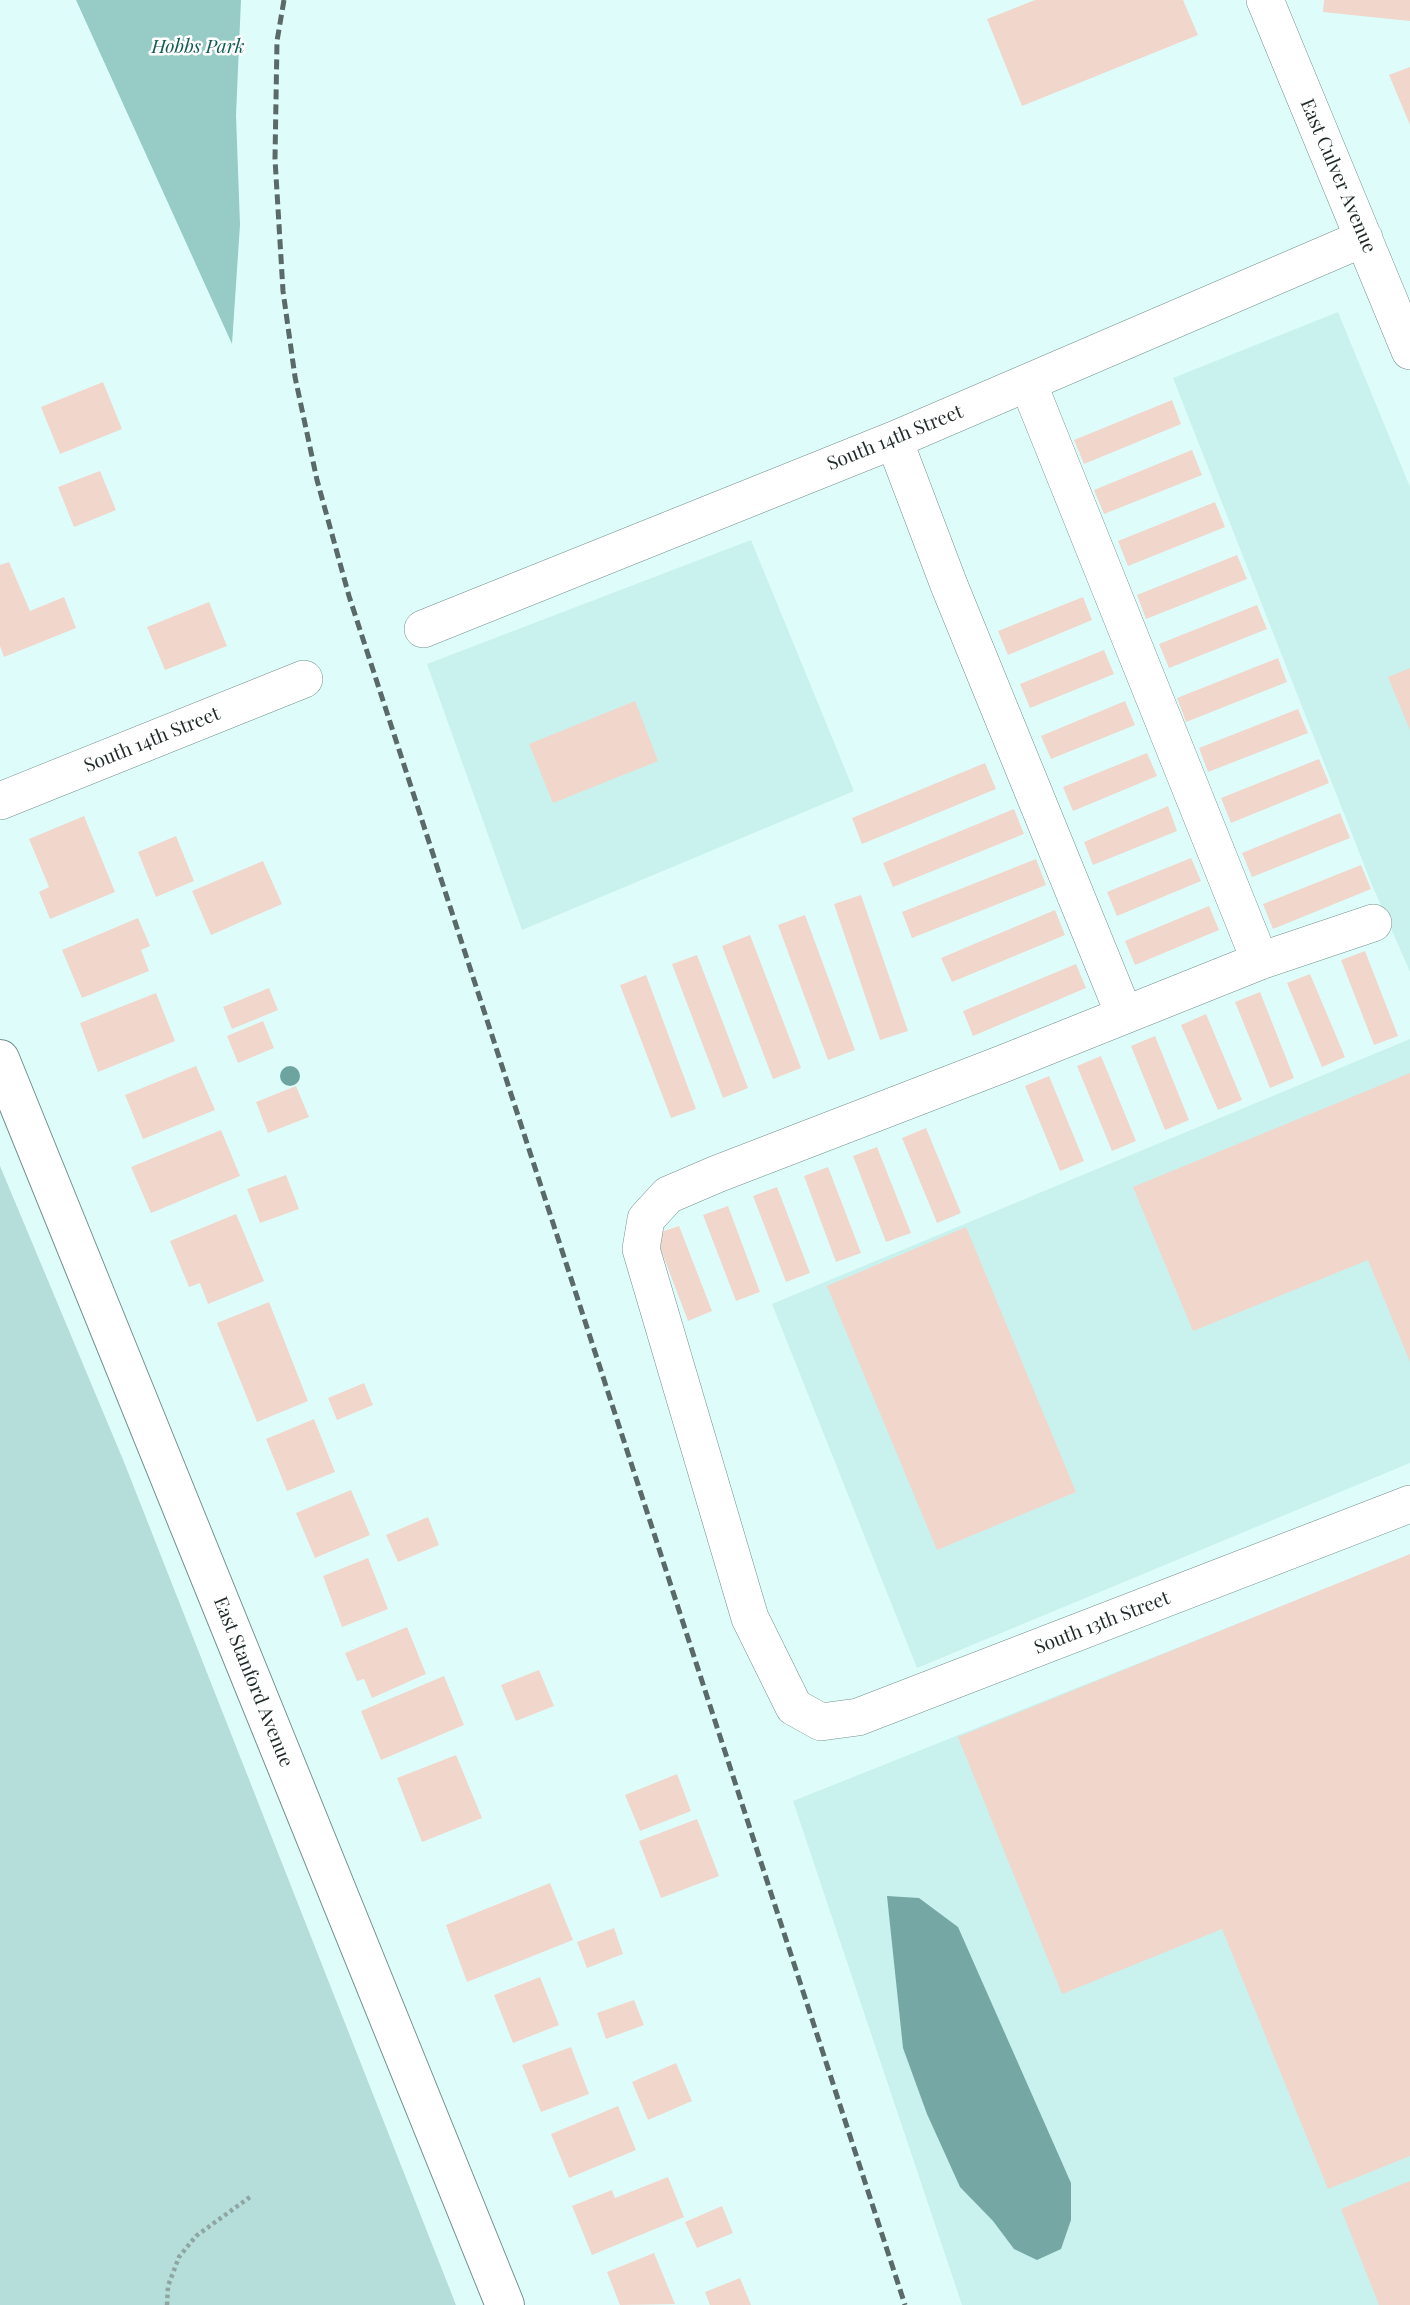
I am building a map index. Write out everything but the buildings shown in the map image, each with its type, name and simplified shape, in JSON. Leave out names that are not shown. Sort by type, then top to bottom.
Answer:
[{"type":"main road","name":"East Stanford Avenue","points":[[0,1059],[505,2305]]},
{"type":"street","name":"East Culver Avenue","points":[[1265,0],[1410,351]]},
{"type":"street","name":"South 14th Street","points":[[423,629],[894,440],[1364,238]]},
{"type":"street","points":[[1028,383],[1260,961]]},
{"type":"street","points":[[894,440],[954,597],[1124,1014],[1260,961],[1373,923]]},
{"type":"street","name":"South 14th Street","points":[[0,801],[304,679]]},
{"type":"street","name":"South 13th Street","points":[[1124,1014],[705,1179],[668,1195],[646,1219],[641,1249],[750,1618],[794,1707],[821,1722],[858,1717],[1410,1504]]},
{"type":"path","points":[[167,2305],[168,2286],[180,2257],[196,2235],[250,2197]]},
{"type":"shaded area","points":[[1338,312],[1410,487],[1410,972],[1372,885],[1173,378]]},
{"type":"shaded area","points":[[751,540],[854,791],[522,930],[427,664]]},
{"type":"shaded area","points":[[1410,1039],[1410,1463],[917,1668],[772,1304]]},
{"type":"shaded area","points":[[0,1166],[124,1462],[456,2305],[0,2305]]},
{"type":"shaded area","points":[[1410,1555],[1410,2305],[962,2305],[793,1801]]},
{"type":"shaded area","points":[[887,1896],[919,1898],[958,1927],[1071,2183],[1071,2220],[1061,2249],[1037,2260],[1014,2249],[993,2221],[960,2187],[927,2114],[903,2048]]},
{"type":"green space","name":"Hobbs Park","points":[[76,0],[241,0],[236,115],[240,225],[232,344]]},
{"type":"railway","points":[[284,0],[277,41],[275,159],[283,291],[295,377],[317,480],[349,596],[905,2305]]}]
